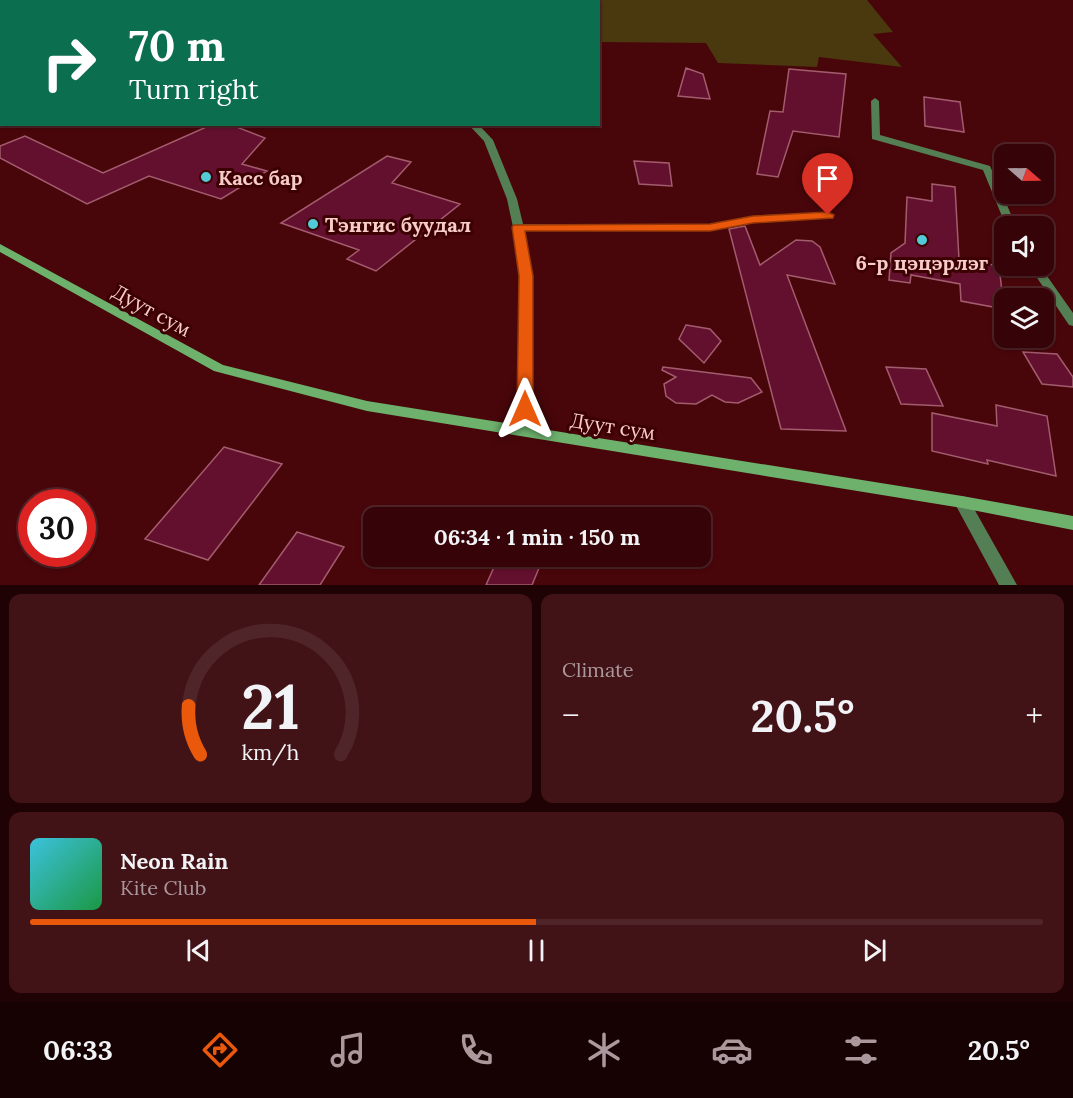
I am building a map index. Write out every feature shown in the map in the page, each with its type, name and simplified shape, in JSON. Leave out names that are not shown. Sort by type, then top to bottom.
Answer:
[{"type":"main road","name":"Дуут сум","points":[[0,247],[219,368],[367,406],[962,502],[1073,523]]},
{"type":"street","points":[[875,101],[875,137],[987,168],[1007,216]]},
{"type":"street","points":[[474,126],[488,140],[512,199],[518,227],[526,276],[525,431]]},
{"type":"street","points":[[488,140],[490,126]]},
{"type":"street","points":[[518,227],[710,228],[753,219],[828,215]]},
{"type":"street","points":[[1042,276],[1073,322]]},
{"type":"street","points":[[962,502],[1008,585]]},
{"type":"shaded area","points":[[600,0],[867,0],[893,32],[873,34],[902,67],[819,57],[817,67],[718,63],[706,43],[600,42]]},
{"type":"building","points":[[686,68],[703,74],[710,99],[678,96]]},
{"type":"building","points":[[789,69],[846,74],[839,137],[793,131],[778,177],[757,174],[770,111],[783,112]]},
{"type":"building","points":[[924,97],[960,102],[964,132],[925,126]]},
{"type":"building","points":[[209,126],[234,126],[265,138],[242,164],[267,171],[221,199],[149,176],[87,204],[0,158],[0,146],[25,136],[103,173]]},
{"type":"building","points":[[387,156],[411,162],[392,183],[460,204],[376,271],[347,259],[359,250],[281,223]]},
{"type":"building","points":[[634,161],[669,163],[672,186],[639,184]]},
{"type":"building","points":[[932,184],[955,187],[959,259],[994,265],[994,276],[1000,276],[1002,288],[994,288],[994,307],[961,301],[960,284],[911,275],[910,283],[889,280],[891,253],[905,243],[907,197],[932,201]]},
{"type":"building","points":[[745,226],[760,265],[796,240],[812,241],[820,247],[835,284],[787,275],[846,431],[781,429],[729,229]]},
{"type":"building","points":[[686,325],[710,329],[721,341],[704,363],[679,339]]},
{"type":"building","points":[[1023,352],[1057,354],[1073,377],[1073,387],[1042,384]]},
{"type":"building","points":[[663,367],[751,378],[762,392],[738,403],[725,402],[712,395],[696,404],[676,403],[666,396],[664,384],[676,377],[662,370]]},
{"type":"building","points":[[886,367],[926,369],[943,406],[901,404]]},
{"type":"building","points":[[996,405],[1047,416],[1056,476],[987,460],[988,464],[932,451],[932,413],[997,426]]},
{"type":"building","points":[[224,447],[282,464],[208,560],[145,539]]},
{"type":"building","points":[[297,532],[344,547],[320,585],[259,585]]},
{"type":"building","points":[[494,567],[539,567],[532,585],[486,585]]},
{"type":"place","name":"Касс бар","points":[[206,177]]},
{"type":"place","name":"Тэнгис буудал","points":[[313,224]]},
{"type":"place","name":"6-р цэцэрлэг","points":[[922,240]]},
{"type":"route","points":[[525,409],[526,276],[518,227],[710,228],[753,219],[828,215]]}]
